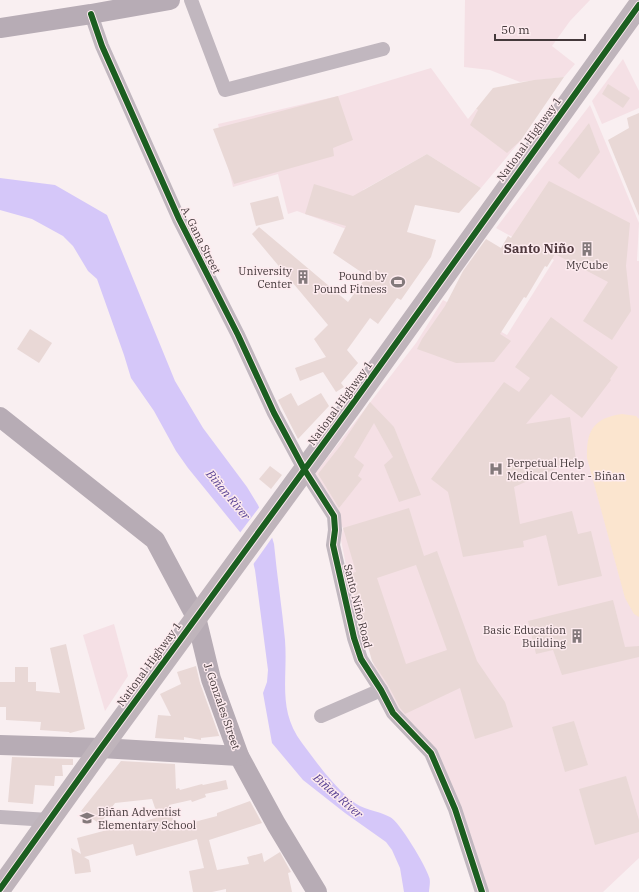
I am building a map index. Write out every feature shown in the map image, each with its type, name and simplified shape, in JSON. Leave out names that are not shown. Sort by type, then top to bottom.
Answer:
[{"type":"highway","name":"National Highway 1","points":[[0,889],[100,748],[277,507],[639,5]]},
{"type":"street","points":[[0,28],[170,0]]},
{"type":"street","points":[[191,0],[225,90],[383,49]]},
{"type":"street","name":"A. Gana Street","points":[[91,14],[102,46],[178,218],[238,335],[274,413],[304,469]]},
{"type":"street","name":"J. Gonzales Street","points":[[0,418],[155,540],[196,617],[211,679],[240,756],[276,824],[317,892]]},
{"type":"street","name":"Santo Niño Road","points":[[304,469],[334,516],[335,530],[333,545],[354,638],[361,659],[381,690],[393,713],[431,753],[455,809],[482,892]]},
{"type":"street","points":[[321,716],[381,690]]},
{"type":"street","points":[[0,744],[240,756]]},
{"type":"street","points":[[0,817],[49,820]]},
{"type":"shaded area","points":[[465,0],[590,0],[570,21],[552,46],[575,64],[564,77],[520,82],[490,70],[464,67]]},
{"type":"shaded area","points":[[623,59],[639,91],[639,108],[602,124],[592,101]]},
{"type":"shaded area","points":[[431,68],[468,119],[476,109],[521,140],[481,188],[427,154],[363,190],[401,249],[297,211],[288,214],[278,174],[233,187],[218,124],[338,96]]},
{"type":"shaded area","points":[[590,105],[639,223],[637,261],[639,261],[639,858],[603,892],[485,892],[460,809],[399,717],[375,669],[348,575],[341,540],[343,528],[311,479],[416,343],[443,300],[507,335],[554,260],[496,228]]},
{"type":"shaded area","points":[[622,414],[636,416],[639,419],[639,617],[634,614],[625,598],[587,458],[588,440],[594,427],[598,422],[612,416]]},
{"type":"shaded area","points":[[114,624],[128,676],[105,711],[83,635]]},
{"type":"water","name":"Biñan River","points":[[0,178],[55,185],[107,215],[175,381],[203,428],[247,487],[258,505],[271,534],[274,544],[285,640],[286,706],[294,731],[319,765],[344,794],[360,806],[390,817],[394,820],[412,844],[427,871],[430,879],[429,892],[404,892],[400,868],[392,850],[386,842],[345,813],[303,780],[272,743],[263,693],[267,682],[268,670],[255,570],[244,537],[188,468],[176,451],[154,411],[131,378],[97,279],[88,271],[73,246],[63,236],[32,219],[0,210]]},
{"type":"pier","points":[[261,505],[274,535],[252,566],[239,534]]},
{"type":"building","points":[[564,77],[521,140],[507,153],[470,125],[478,110],[476,109],[493,88],[534,80]]},
{"type":"building","points":[[608,84],[630,98],[623,108],[602,94]]},
{"type":"building","points":[[338,96],[353,140],[333,148],[334,156],[234,184],[213,129]]},
{"type":"building","points":[[639,113],[639,216],[608,140],[629,128],[627,118]]},
{"type":"building","points":[[589,123],[600,152],[579,179],[558,163]]},
{"type":"building","points":[[427,154],[481,188],[459,213],[415,205],[407,232],[436,240],[431,257],[401,300],[397,298],[378,324],[370,318],[347,350],[358,363],[341,383],[344,387],[336,392],[323,372],[300,381],[295,368],[326,357],[314,339],[328,325],[252,234],[259,227],[348,302],[367,276],[333,253],[346,226],[305,214],[314,184],[353,196]]},
{"type":"building","points":[[549,181],[630,223],[626,266],[631,311],[612,340],[583,321],[608,282],[555,254],[547,267],[545,266],[526,298],[524,297],[500,334],[511,341],[494,362],[456,363],[417,349],[422,339],[445,306],[463,271],[486,239],[501,248],[508,236],[511,238]]},
{"type":"building","points":[[278,196],[284,219],[256,226],[250,203]]},
{"type":"building","points":[[551,317],[618,367],[610,379],[611,380],[582,418],[551,394],[526,424],[570,417],[576,460],[514,487],[520,524],[572,511],[578,534],[591,531],[602,576],[558,586],[546,535],[523,541],[524,547],[463,557],[448,492],[431,479],[504,382],[519,392],[530,378],[515,367]]},
{"type":"building","points":[[30,329],[52,343],[39,363],[17,349]]},
{"type":"building","points":[[291,393],[298,406],[321,393],[329,406],[298,439],[278,400]]},
{"type":"building","points":[[370,402],[394,427],[421,495],[399,502],[384,465],[393,457],[374,423],[354,457],[364,465],[358,476],[362,479],[339,508],[318,474],[341,445]]},
{"type":"building","points":[[270,466],[282,475],[271,489],[259,479]]},
{"type":"building","points":[[409,508],[424,556],[437,551],[477,661],[505,702],[513,727],[475,739],[460,688],[405,714],[372,661],[348,574],[356,572],[343,528]],"holes":[[[416,565],[447,650],[406,664],[377,578]]]},
{"type":"building","name":"Basic Education Building","points":[[613,600],[625,647],[639,646],[639,657],[562,675],[553,650],[536,654],[528,621]]},
{"type":"building","points":[[66,644],[85,729],[70,733],[40,730],[41,722],[6,720],[6,707],[0,707],[0,682],[15,682],[15,667],[28,667],[28,682],[36,682],[36,691],[60,693],[50,648]]},
{"type":"building","points":[[196,666],[200,683],[220,738],[219,736],[201,738],[201,740],[184,737],[184,740],[155,738],[158,715],[171,716],[160,694],[181,684],[177,672]]},
{"type":"building","points":[[574,721],[588,765],[565,772],[552,727]]},
{"type":"building","points":[[12,757],[73,759],[73,765],[62,765],[63,776],[55,776],[54,786],[35,785],[33,804],[8,802]]},
{"type":"building","points":[[121,761],[175,764],[176,789],[179,788],[180,790],[226,780],[228,789],[205,794],[206,797],[192,802],[191,800],[169,805],[175,827],[217,816],[217,813],[250,801],[262,823],[209,840],[217,870],[249,864],[247,857],[262,853],[264,862],[280,852],[291,872],[288,873],[292,892],[226,892],[226,889],[212,892],[193,892],[189,871],[204,868],[197,839],[136,856],[133,844],[84,857],[89,860],[91,872],[75,874],[71,848],[81,854],[77,838],[126,825],[127,827],[158,817],[152,799],[115,803],[100,824],[81,811]]},
{"type":"building","points":[[626,776],[639,820],[639,832],[595,845],[579,789]]},
{"type":"cycle path","points":[[0,889],[351,406],[639,5]]},
{"type":"cycle path","points":[[91,14],[102,46],[179,219],[238,335],[274,413],[304,469],[334,516],[335,530],[333,545],[354,638],[361,659],[381,690],[393,713],[431,753],[455,809],[482,892]]},
{"type":"place","name":"MyCube","points":[[587,249]]},
{"type":"place","name":"University Center","points":[[303,277]]},
{"type":"place","name":"Pound by Pound Fitness","points":[[398,282]]},
{"type":"place","name":"Perpetual Help Medical Center - Biñan","points":[[496,469]]},
{"type":"place","name":"Basic Education Building","points":[[577,636]]},
{"type":"place","name":"Biñan Adventist Elementary School","points":[[87,818]]},
{"type":"district","name":"Santo Niño","points":[[539,248]]}]
